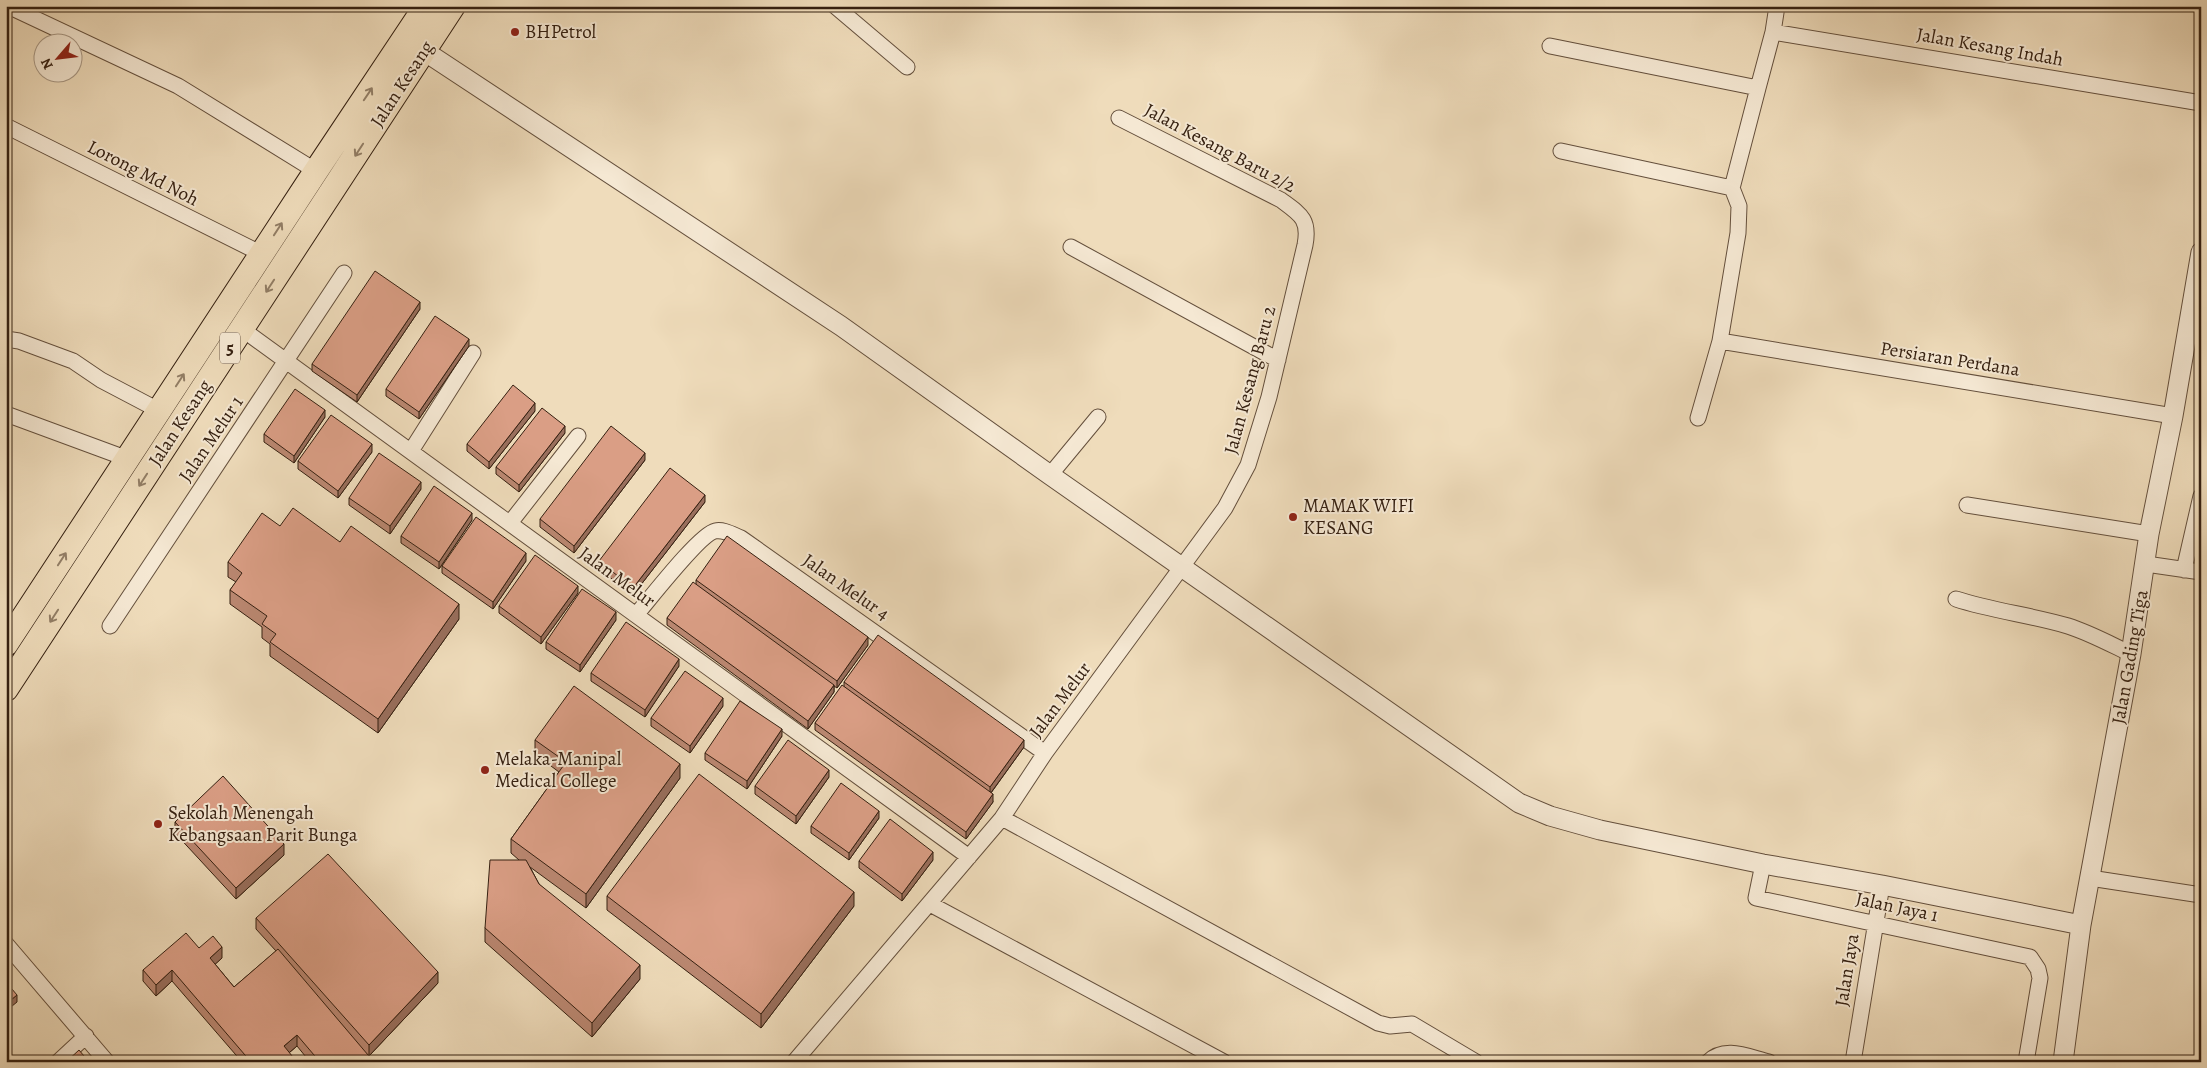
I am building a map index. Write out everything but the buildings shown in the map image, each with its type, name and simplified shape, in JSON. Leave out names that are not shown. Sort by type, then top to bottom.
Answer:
[{"type":"main road","name":"Jalan Kesang","points":[[6,689],[242,328],[415,45],[426,6]]},
{"type":"main road","name":"Jalan Kesang","points":[[6,644],[262,254],[306,165],[453,6]]},
{"type":"street","points":[[8,6],[178,86],[306,165]]},
{"type":"street","points":[[835,6],[907,67]]},
{"type":"street","points":[[1698,418],[1720,341],[1738,233],[1739,206],[1732,188],[1773,32],[1777,6]]},
{"type":"street","name":"Jalan Kesang Indah","points":[[1773,32],[2201,103]]},
{"type":"street","points":[[415,45],[841,326],[1050,475],[1519,802],[1580,825],[1763,864],[1882,885],[2081,925]]},
{"type":"street","points":[[1550,46],[1758,88]]},
{"type":"street","name":"Jalan Kesang Baru 2/2","points":[[1119,118],[1281,200],[1302,216],[1308,233],[1305,245]]},
{"type":"street","name":"Lorong Md Noh","points":[[6,126],[262,254]]},
{"type":"street","points":[[1561,151],[1732,188]]},
{"type":"street","name":"Jalan Kesang Baru 2","points":[[1183,568],[1225,508],[1248,465],[1278,360],[1305,245]]},
{"type":"street","points":[[1072,247],[1278,360]]},
{"type":"street","name":"Jalan Gading Tiga","points":[[2063,1062],[2081,925],[2131,654],[2149,534],[2173,416],[2201,252]]},
{"type":"street","name":"Jalan Melur 1","points":[[110,626],[344,273]]},
{"type":"street","name":"Jalan Melur","points":[[242,328],[969,857]]},
{"type":"street","points":[[6,339],[19,341],[73,361],[101,380],[160,411]]},
{"type":"street","name":"Persiaran Perdana","points":[[1720,341],[2173,416]]},
{"type":"street","points":[[411,451],[474,353]]},
{"type":"street","points":[[6,414],[128,459]]},
{"type":"street","points":[[1050,475],[1098,417]]},
{"type":"street","points":[[510,523],[578,436]]},
{"type":"street","points":[[2184,570],[2201,496]]},
{"type":"street","points":[[1967,505],[2149,534]]},
{"type":"street","name":"Jalan Melur 4","points":[[636,615],[700,541],[714,531],[724,531],[741,538],[1046,753]]},
{"type":"street","points":[[2146,564],[2201,572]]},
{"type":"street","name":"Jalan Melur","points":[[794,1062],[1002,818],[1046,753],[1183,568]]},
{"type":"street","points":[[1956,599],[1988,609],[2066,625],[2088,633],[2131,654]]},
{"type":"street","points":[[1002,818],[1378,1023],[1390,1026],[1412,1024],[1476,1062]]},
{"type":"street","name":"Jalan Jaya 1","points":[[1763,864],[1756,898],[1875,922],[2030,957],[2038,969],[2040,978],[2026,1062]]},
{"type":"street","points":[[2090,878],[2201,895]]},
{"type":"street","name":"Jalan Jaya","points":[[1853,1062],[1882,885]]},
{"type":"street","points":[[930,904],[1224,1062]]},
{"type":"street","points":[[6,944],[107,1062]]},
{"type":"street","points":[[58,1062],[86,1036]]},
{"type":"street","points":[[1708,1062],[1714,1056],[1728,1052],[1768,1062]]},
{"type":"place","name":"BHPetrol","points":[[515,32]]},
{"type":"place","name":"MAMAK WIFI KESANG","points":[[1293,517]]},
{"type":"place","name":"Melaka-Manipal Medical College","points":[[485,770]]},
{"type":"place","name":"Sekolah Menengah Kebangsaan Parit Bunga","points":[[158,824]]}]
